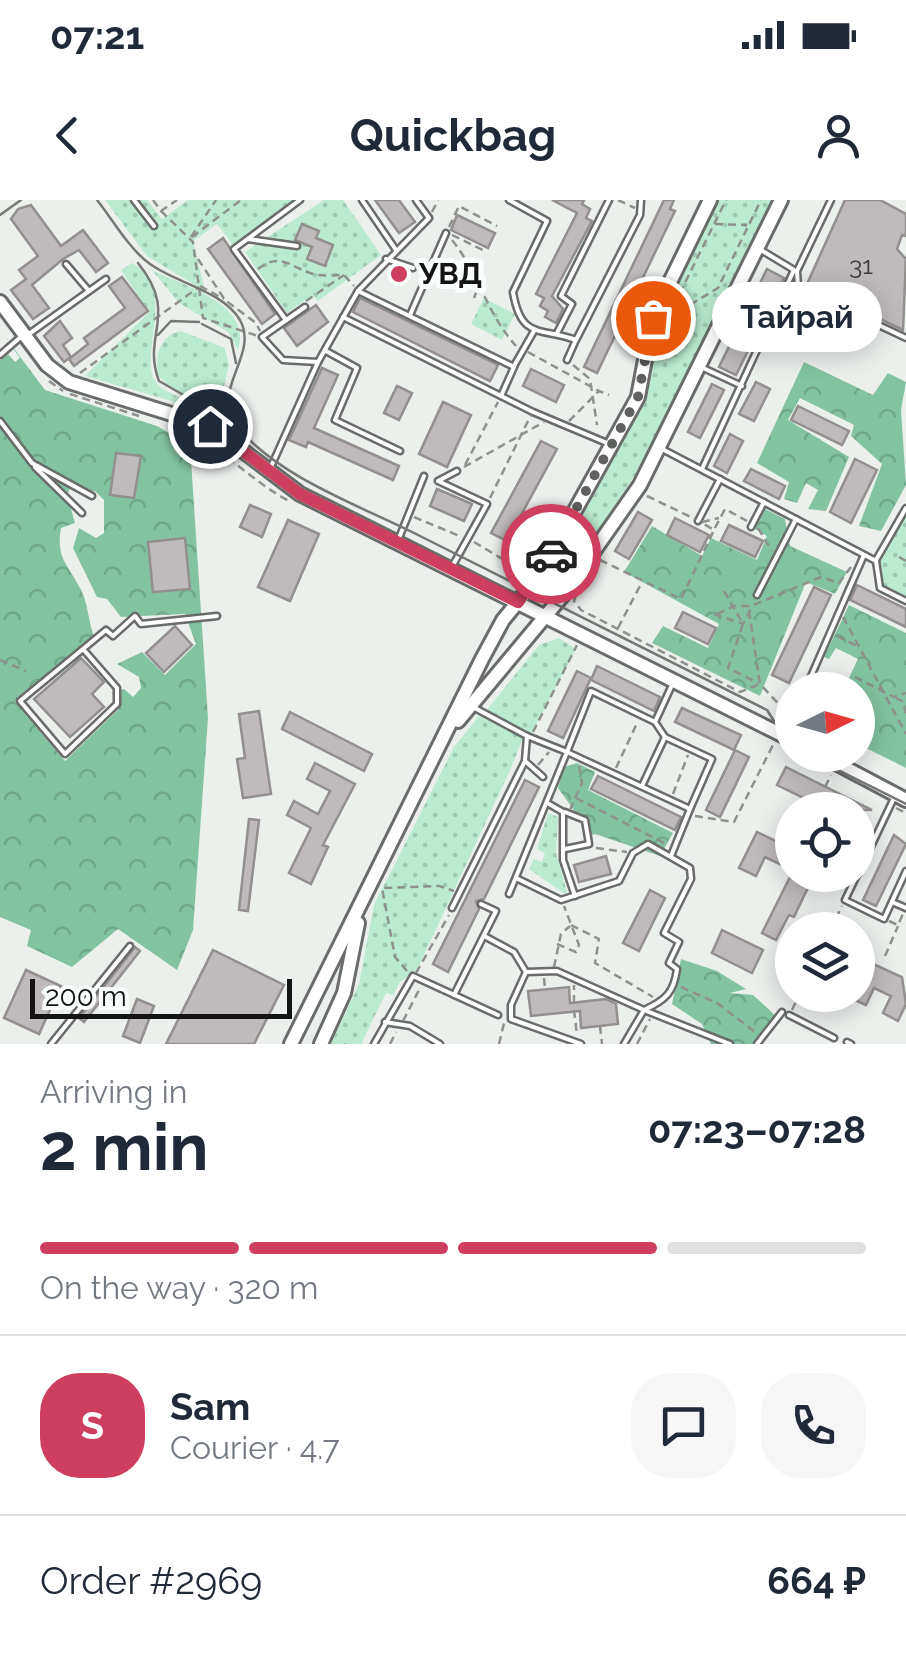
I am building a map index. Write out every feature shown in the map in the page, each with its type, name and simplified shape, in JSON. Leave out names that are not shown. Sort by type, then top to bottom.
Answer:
[{"type":"main road","points":[[442,743],[594,559],[660,448],[781,200]]},
{"type":"main road","points":[[291,1044],[482,658],[546,564],[642,386],[653,318],[708,201]]},
{"type":"main road","points":[[0,302],[47,365],[70,382],[193,418],[228,439],[268,474],[397,543],[674,680],[775,736]]},
{"type":"main road","points":[[561,537],[560,548],[567,558],[578,562],[594,559]]},
{"type":"main road","points":[[546,564],[565,562],[575,578]]},
{"type":"main road","points":[[850,772],[897,800]]},
{"type":"main road","points":[[321,1044],[344,993],[364,898]]},
{"type":"lane","points":[[134,200],[154,226]]},
{"type":"lane","points":[[286,320],[234,249],[300,200]]},
{"type":"lane","points":[[362,200],[396,250]]},
{"type":"lane","points":[[268,474],[318,362],[358,291],[429,218],[416,200]]},
{"type":"lane","points":[[509,200],[547,221],[512,292],[522,324],[534,332],[557,333],[576,340]]},
{"type":"lane","points":[[557,333],[572,304],[561,296],[610,200]]},
{"type":"lane","points":[[566,360],[640,210],[641,200]]},
{"type":"lane","points":[[830,200],[797,271],[798,288],[906,338]]},
{"type":"lane","points":[[410,316],[446,232]]},
{"type":"lane","points":[[248,239],[297,246]]},
{"type":"lane","points":[[702,470],[794,270],[757,248]]},
{"type":"lane","points":[[386,260],[413,268]]},
{"type":"lane","points":[[66,264],[89,292]]},
{"type":"lane","points":[[0,354],[106,280]]},
{"type":"lane","points":[[358,291],[514,367]]},
{"type":"lane","points":[[305,307],[262,337],[283,360],[318,362]]},
{"type":"lane","points":[[343,316],[501,396],[612,445]]},
{"type":"lane","points":[[501,396],[534,332]]},
{"type":"lane","points":[[324,350],[358,368],[335,420],[400,451]]},
{"type":"lane","points":[[699,366],[742,386]]},
{"type":"lane","points":[[0,420],[32,463],[82,514]]},
{"type":"lane","points":[[660,448],[876,561]]},
{"type":"lane","points":[[32,463],[92,496]]},
{"type":"lane","points":[[451,569],[488,504],[438,481],[457,472]]},
{"type":"lane","points":[[397,543],[424,476]]},
{"type":"lane","points":[[699,522],[720,479]]},
{"type":"lane","points":[[750,528],[764,502]]},
{"type":"lane","points":[[906,508],[876,561],[880,588],[906,601]]},
{"type":"lane","points":[[757,595],[796,519]]},
{"type":"lane","points":[[814,672],[840,614],[842,596],[864,555]]},
{"type":"lane","points":[[83,649],[116,688],[116,704],[66,754],[20,701],[106,630],[112,636],[135,616],[141,624],[217,616]]},
{"type":"lane","points":[[655,722],[674,680]]},
{"type":"lane","points":[[509,894],[549,804],[591,691],[655,722],[665,737],[712,759],[671,856]]},
{"type":"lane","points":[[470,706],[690,808]]},
{"type":"lane","points":[[452,908],[524,761],[529,736]]},
{"type":"lane","points":[[642,786],[665,737]]},
{"type":"lane","points":[[524,761],[543,777]]},
{"type":"lane","points":[[875,841],[897,800]]},
{"type":"lane","points":[[549,804],[585,820],[589,844],[566,849]]},
{"type":"lane","points":[[566,812],[566,849],[562,860],[574,896]]},
{"type":"lane","points":[[516,878],[561,900],[619,881],[633,853],[648,844],[690,868],[691,879],[664,934],[679,942],[669,963],[676,969],[674,986],[662,1002],[644,1010],[624,1044]]},
{"type":"lane","points":[[849,892],[845,900],[884,918],[906,872]]},
{"type":"lane","points":[[459,894],[467,897]]},
{"type":"lane","points":[[892,902],[906,908]]},
{"type":"lane","points":[[454,995],[496,911],[481,904]]},
{"type":"lane","points":[[486,937],[514,952],[526,972]]},
{"type":"lane","points":[[52,1044],[130,946]]},
{"type":"lane","points":[[526,972],[554,971],[730,1044]]},
{"type":"lane","points":[[526,972],[511,1005],[512,1018],[581,1044]]},
{"type":"lane","points":[[374,1044],[413,976],[498,1015]]},
{"type":"lane","points":[[758,1043],[782,1012]]},
{"type":"lane","points":[[790,1013],[834,1038]]},
{"type":"lane","points":[[385,1022],[410,1026],[440,1044]]},
{"type":"path","points":[[153,200],[190,238],[204,318],[262,337]]},
{"type":"path","points":[[161,211],[177,200]]},
{"type":"path","points":[[190,238],[216,200]]},
{"type":"path","points":[[190,238],[241,200]]},
{"type":"path","points":[[438,200],[429,218],[446,232],[487,252]]},
{"type":"path","points":[[618,200],[640,210]]},
{"type":"path","points":[[726,200],[668,318],[718,288],[761,200]]},
{"type":"path","points":[[446,232],[459,206],[497,226]]},
{"type":"path","points":[[714,224],[749,225]]},
{"type":"path","points":[[446,232],[480,282],[482,301],[524,350],[591,384]]},
{"type":"path","points":[[263,241],[270,260]]},
{"type":"path","points":[[195,256],[225,300]]},
{"type":"path","points":[[262,266],[270,260],[291,261],[311,274],[344,276],[358,291]]},
{"type":"path","points":[[466,275],[480,282]]},
{"type":"path","points":[[306,298],[344,276]]},
{"type":"path","points":[[474,298],[480,282]]},
{"type":"path","points":[[199,286],[256,323],[262,337]]},
{"type":"path","points":[[78,374],[199,286]]},
{"type":"path","points":[[566,360],[599,391],[609,395]]},
{"type":"path","points":[[591,384],[597,425]]},
{"type":"path","points":[[564,425],[599,391]]},
{"type":"path","points":[[464,468],[501,396]]},
{"type":"path","points":[[488,504],[529,419]]},
{"type":"path","points":[[457,472],[550,419]]},
{"type":"path","points":[[647,496],[714,530]]},
{"type":"path","points":[[594,559],[681,598],[724,509],[743,519]]},
{"type":"path","points":[[699,522],[720,518]]},
{"type":"path","points":[[761,529],[776,558]]},
{"type":"path","points":[[899,558],[906,561]]},
{"type":"path","points":[[743,624],[716,614],[734,606],[750,608],[821,577],[840,583],[848,566],[858,568]]},
{"type":"path","points":[[617,629],[642,581]]},
{"type":"path","points":[[724,591],[743,624]]},
{"type":"path","points":[[757,595],[728,663],[731,671],[760,684],[775,699]]},
{"type":"path","points":[[574,601],[581,610],[740,692],[760,684]]},
{"type":"path","points":[[750,608],[760,684]]},
{"type":"path","points":[[840,614],[906,734]]},
{"type":"path","points":[[832,633],[858,646]]},
{"type":"path","points":[[529,736],[578,644]]},
{"type":"path","points":[[869,668],[874,658]]},
{"type":"path","points":[[0,660],[26,672]]},
{"type":"path","points":[[722,682],[731,671]]},
{"type":"path","points":[[875,688],[902,701],[906,714]]},
{"type":"path","points":[[894,697],[906,693]]},
{"type":"path","points":[[620,762],[636,727]]},
{"type":"path","points":[[535,770],[543,756],[557,747]]},
{"type":"path","points":[[671,800],[691,749]]},
{"type":"path","points":[[686,816],[734,822],[775,753]]},
{"type":"path","points":[[566,812],[583,778],[576,755]]},
{"type":"path","points":[[825,787],[831,774]]},
{"type":"path","points":[[576,798],[674,848]]},
{"type":"path","points":[[897,800],[906,813]]},
{"type":"path","points":[[589,844],[590,850],[606,846],[633,853]]},
{"type":"path","points":[[452,908],[413,976],[395,957],[382,888],[439,886],[459,894]]},
{"type":"path","points":[[557,944],[576,952],[578,945],[561,900]]},
{"type":"path","points":[[839,912],[845,900]]},
{"type":"path","points":[[885,956],[906,908]]},
{"type":"path","points":[[884,918],[898,925]]},
{"type":"path","points":[[554,971],[557,944],[572,925]]},
{"type":"path","points":[[572,925],[599,939],[594,963],[662,1002]]},
{"type":"path","points":[[544,978],[545,990]]},
{"type":"path","points":[[574,1003],[576,980]]},
{"type":"path","points":[[402,1023],[422,984]]},
{"type":"path","points":[[674,986],[717,1003],[759,1035],[758,1043]]},
{"type":"path","points":[[574,1010],[575,1040]]},
{"type":"path","points":[[638,1044],[654,1012]]},
{"type":"path","points":[[499,1044],[505,1022]]},
{"type":"path","points":[[600,1026],[602,1044]]},
{"type":"path","points":[[390,1044],[398,1029]]},
{"type":"green space","points":[[105,200],[147,200],[162,219],[188,200],[296,200],[233,245],[217,224],[193,241],[205,291],[147,256]]},
{"type":"green space","points":[[324,200],[343,200],[381,255],[318,301],[313,295],[287,313],[245,252]]},
{"type":"green space","points":[[718,200],[774,200],[645,460],[580,557],[565,549],[646,397],[658,323]]},
{"type":"green space","points":[[132,263],[145,273],[155,300],[153,378],[161,388],[203,410],[85,376],[149,312],[121,270]]},
{"type":"green space","points":[[152,270],[197,290],[226,309],[236,320],[240,334],[238,350],[228,332],[179,303]]},
{"type":"green space","points":[[484,298],[515,314],[502,340],[471,324]]},
{"type":"green space","points":[[0,330],[45,390],[157,426],[190,445],[208,718],[193,930],[177,970],[118,929],[72,967],[27,946],[31,930],[0,917],[0,360],[8,354],[15,362],[20,358]],"holes":[[[70,488],[82,494],[95,491],[104,500],[104,533],[96,538],[79,528],[73,548],[97,597],[107,599],[121,617],[185,614],[196,644],[165,675],[142,652],[117,664],[139,677],[141,688],[133,697],[124,689],[112,693],[119,709],[65,761],[15,702],[94,636],[83,593],[60,547],[61,528],[75,523],[67,495]]]},
{"type":"green space","points":[[181,331],[225,348],[229,365],[221,399],[187,396],[158,375],[160,347],[168,337]]},
{"type":"green space","points":[[804,362],[873,395],[888,373],[906,382],[901,410],[906,485],[881,531],[859,526],[882,464],[851,436],[854,425],[800,398],[788,420],[849,457],[826,511],[808,509],[818,490],[806,483],[797,503],[784,499],[789,482],[757,463]]},
{"type":"green space","points":[[765,509],[785,519],[790,546],[847,572],[835,594],[806,582],[760,696],[652,643],[663,626],[708,648],[719,624],[624,572],[652,526],[702,556],[711,538],[757,560],[767,536],[755,529]]},
{"type":"green space","points":[[906,512],[906,597],[882,586],[878,562]]},
{"type":"green space","points":[[849,605],[906,633],[906,768],[875,752],[875,672],[852,672],[858,659],[836,648],[829,659],[824,657]]},
{"type":"green space","points":[[559,638],[576,649],[531,735],[486,711],[539,645]]},
{"type":"green space","points":[[479,716],[523,738],[511,768],[417,970],[400,982],[393,995],[386,993],[361,1044],[331,1044],[359,984],[374,905],[454,747]]},
{"type":"green space","points":[[577,763],[595,772],[588,790],[673,833],[660,856],[595,834],[585,838],[581,820],[558,788],[564,767]]},
{"type":"green space","points":[[548,813],[558,817],[556,853],[568,896],[529,869],[534,859],[542,862],[545,853],[537,849]]},
{"type":"green space","points":[[681,959],[717,971],[746,989],[730,993],[753,995],[776,1016],[756,1044],[711,1044],[702,1024],[672,1004]]},
{"type":"building","points":[[375,200],[399,200],[415,222],[399,233]]},
{"type":"building","points":[[552,200],[584,200],[582,204],[590,209],[586,218],[592,221],[552,296],[563,309],[556,323],[545,317],[548,311],[540,306],[544,298],[536,294],[577,213]]},
{"type":"building","points":[[664,200],[674,200],[670,209],[675,211],[597,373],[584,367]]},
{"type":"building","points":[[845,200],[880,200],[906,214],[906,236],[902,235],[897,249],[906,259],[903,330],[807,284]]},
{"type":"building","points":[[31,205],[61,246],[83,230],[108,263],[96,272],[79,250],[63,259],[32,285],[49,308],[33,319],[11,290],[26,279],[19,270],[38,256],[11,219],[18,209]]},
{"type":"building","points":[[457,215],[495,233],[488,248],[451,230]]},
{"type":"building","points":[[302,224],[319,231],[316,238],[333,245],[325,266],[307,259],[312,247],[295,240]]},
{"type":"building","points":[[223,238],[275,314],[262,324],[208,249]]},
{"type":"building","points":[[767,269],[784,278],[736,375],[719,367]]},
{"type":"building","points":[[122,277],[148,311],[74,366],[69,359],[88,344],[84,338],[125,308],[109,286]]},
{"type":"building","points":[[360,298],[498,365],[490,381],[353,312]]},
{"type":"building","points":[[316,305],[328,322],[297,346],[284,328]]},
{"type":"building","points":[[60,321],[72,338],[63,345],[71,357],[64,362],[44,336]]},
{"type":"building","points":[[322,368],[338,375],[314,428],[399,466],[393,480],[308,442],[306,447],[289,440]]},
{"type":"building","points":[[531,369],[564,385],[556,402],[523,386]]},
{"type":"building","points":[[756,382],[770,389],[754,421],[739,414]]},
{"type":"building","points":[[712,384],[724,390],[700,438],[688,432]]},
{"type":"building","points":[[397,386],[412,393],[399,420],[384,413]]},
{"type":"building","points":[[443,402],[471,415],[447,467],[419,454]]},
{"type":"building","points":[[798,406],[849,431],[842,445],[791,420]]},
{"type":"building","points":[[730,434],[743,441],[727,473],[714,466]]},
{"type":"building","points":[[541,441],[557,449],[507,541],[491,533]]},
{"type":"building","points":[[116,453],[141,456],[134,498],[110,495]]},
{"type":"building","points":[[855,459],[877,470],[851,523],[830,512]]},
{"type":"building","points":[[751,469],[785,486],[779,499],[744,481]]},
{"type":"building","points":[[437,489],[472,504],[464,521],[430,506]]},
{"type":"building","points":[[250,505],[271,514],[262,537],[240,527]]},
{"type":"building","points":[[638,512],[652,520],[629,559],[615,551]]},
{"type":"building","points":[[675,518],[709,535],[700,552],[667,535]]},
{"type":"building","points":[[288,520],[319,534],[290,601],[258,587]]},
{"type":"building","points":[[729,525],[763,541],[755,557],[721,541]]},
{"type":"building","points":[[185,538],[190,589],[153,592],[148,542]]},
{"type":"building","points":[[857,585],[906,609],[906,627],[850,600]]},
{"type":"building","points":[[814,587],[831,595],[794,672],[772,675]]},
{"type":"building","points":[[683,612],[716,628],[708,644],[675,628]]},
{"type":"building","points":[[175,626],[192,645],[164,672],[146,653]]},
{"type":"building","points":[[81,658],[104,682],[92,694],[104,707],[70,737],[34,699]]},
{"type":"building","points":[[597,666],[660,697],[654,711],[591,680]]},
{"type":"building","points":[[577,671],[591,678],[563,738],[548,731]]},
{"type":"building","points":[[682,708],[741,735],[734,750],[675,722]]},
{"type":"building","points":[[259,711],[271,794],[243,798],[237,759],[245,758],[239,714]]},
{"type":"building","points":[[290,712],[372,754],[364,771],[282,729]]},
{"type":"building","points":[[735,750],[749,757],[720,817],[706,810]]},
{"type":"building","points":[[315,763],[355,784],[323,845],[328,847],[311,884],[289,873],[311,828],[287,815],[294,801],[318,814],[330,791],[307,779]]},
{"type":"building","points":[[784,772],[796,772],[836,792],[791,792],[777,785]]},
{"type":"building","points":[[598,776],[681,817],[675,830],[591,789]]},
{"type":"building","points":[[525,780],[539,787],[484,899],[476,901],[479,909],[448,972],[433,964]]},
{"type":"building","points":[[249,819],[259,820],[248,911],[239,910]]},
{"type":"building","points":[[757,832],[775,841],[775,862],[765,857],[756,876],[739,868]]},
{"type":"building","points":[[894,835],[906,844],[876,906],[863,900],[867,892],[875,892],[875,875]]},
{"type":"building","points":[[606,856],[611,874],[579,882],[574,865]]},
{"type":"building","points":[[650,890],[665,898],[639,951],[623,943]]},
{"type":"building","points":[[782,892],[806,892],[796,912],[775,912],[775,940],[762,933]]},
{"type":"building","points":[[722,930],[763,950],[752,973],[712,953]]},
{"type":"building","points":[[135,947],[140,951],[84,1022],[79,1018]]},
{"type":"building","points":[[213,950],[284,985],[254,1044],[166,1044]]},
{"type":"building","points":[[875,965],[902,977],[906,1004],[898,1021],[883,1013],[891,996],[875,988]]},
{"type":"building","points":[[26,970],[61,986],[39,1034],[4,1018]]},
{"type":"building","points":[[569,987],[570,1003],[606,999],[616,1004],[618,1024],[581,1028],[580,1011],[531,1016],[528,991]]},
{"type":"building","points":[[137,999],[154,1006],[140,1043],[123,1036]]},
{"type":"tram line","points":[[0,215],[21,200]]},
{"type":"tram line","points":[[97,200],[142,258],[222,302],[240,320],[244,347],[228,401],[238,428],[256,446],[323,490],[767,710],[775,723]]},
{"type":"tram line","points":[[138,263],[156,297],[154,350],[159,381],[215,413],[233,429]]},
{"type":"tram line","points":[[158,335],[171,321],[199,322]]},
{"type":"tram line","points":[[202,324],[231,339],[236,363]]},
{"type":"tram line","points":[[842,772],[906,804]]},
{"type":"way so far","points":[[551,554],[638,397],[653,318]]},
{"type":"place","name":"УВД","points":[[399,274]]},
{"type":"place","name":"Тайрай","points":[[653,318]]},
{"type":"route","points":[[210,426],[268,474],[300,494],[518,602],[532,587],[551,554]]}]
